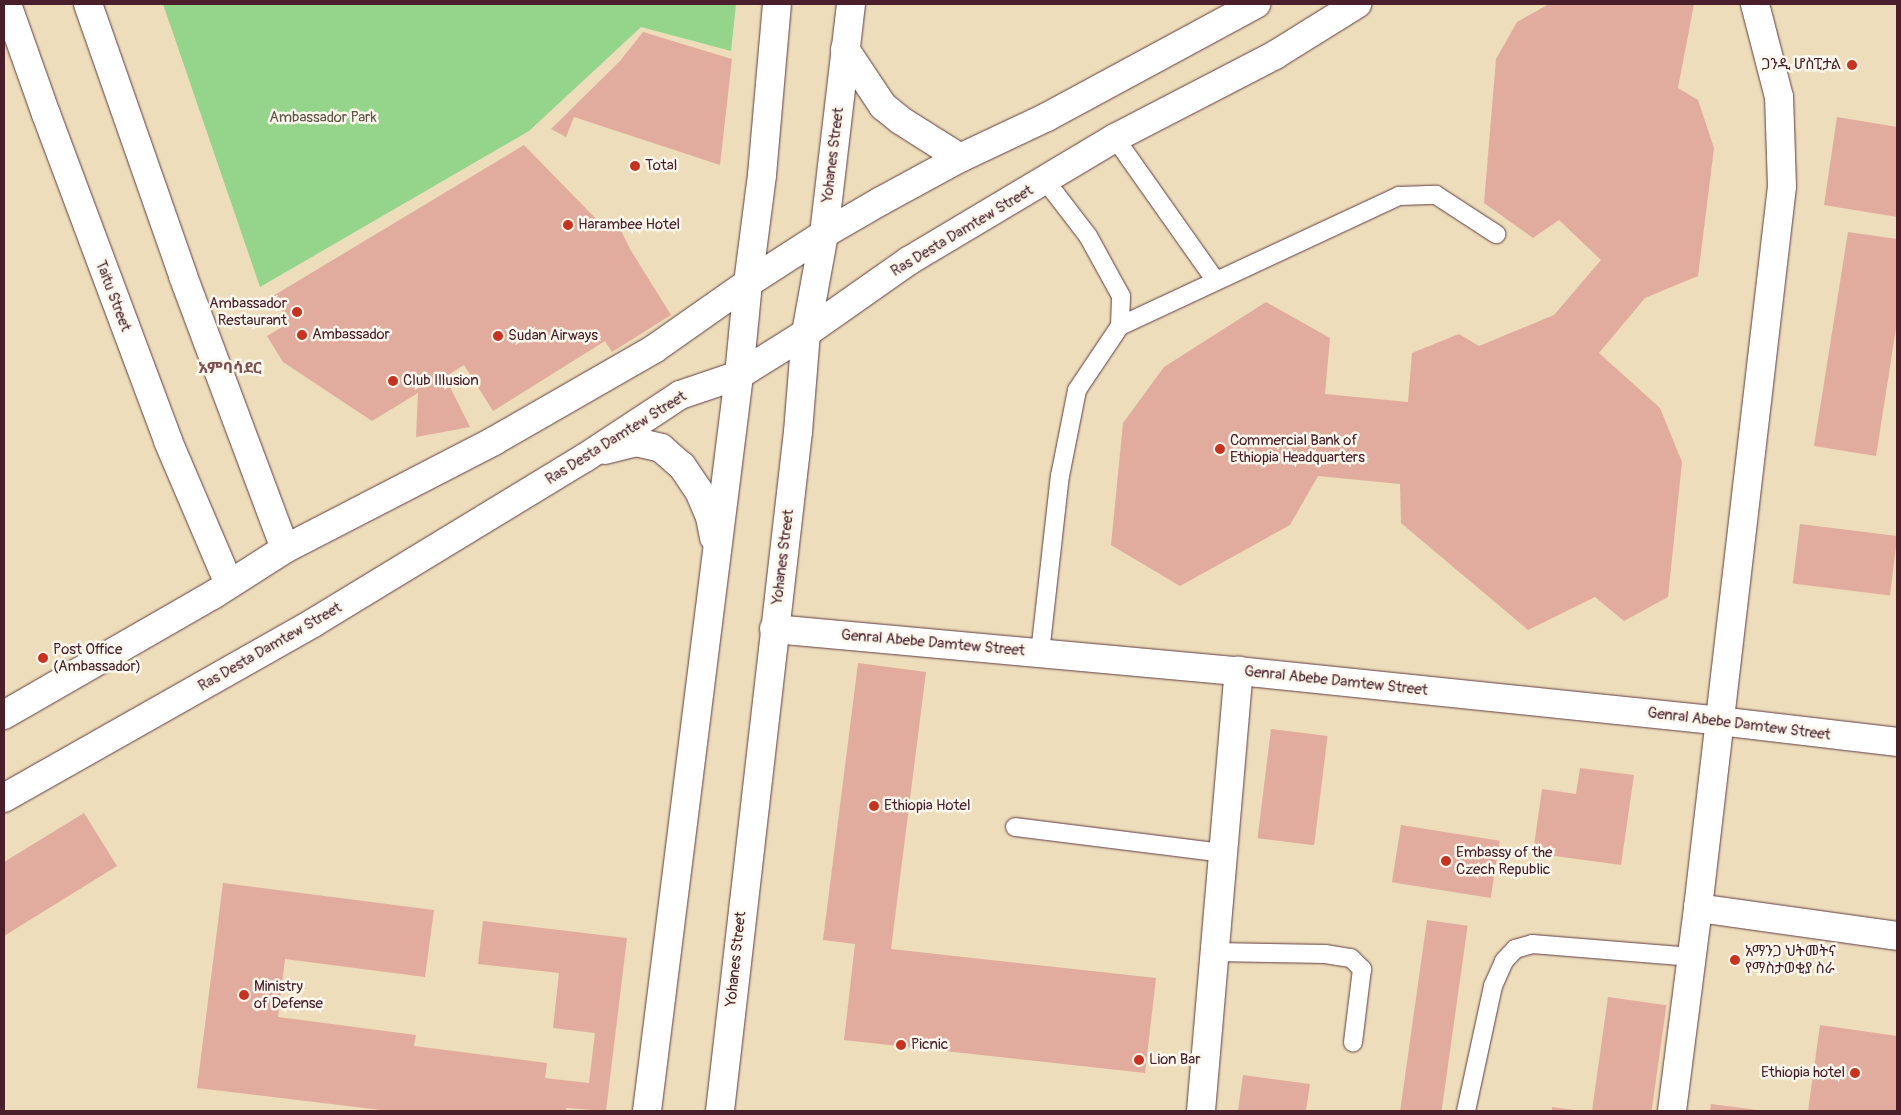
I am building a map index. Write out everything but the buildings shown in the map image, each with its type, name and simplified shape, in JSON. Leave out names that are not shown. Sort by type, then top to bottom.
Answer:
[{"type":"main road","name":"Taitu Street","points":[[7,4],[168,441],[229,584]]},
{"type":"main road","points":[[88,4],[183,276],[285,549]]},
{"type":"main road","points":[[647,1111],[739,375],[748,283],[762,175],[777,4]]},
{"type":"main road","name":"Yohanes Street","points":[[720,1111],[798,432],[806,333],[824,234],[851,4]]},
{"type":"main road","points":[[4,715],[229,584],[285,549],[494,441],[654,349],[748,283],[824,234],[960,158],[1047,117],[1256,4]]},
{"type":"main road","name":"Ras Desta Damtew Street","points":[[4,798],[253,658],[583,459],[680,395],[739,375],[806,333],[910,260],[1115,138],[1275,55],[1357,4]]},
{"type":"main road","points":[[1672,1111],[1698,908],[1782,186],[1779,97],[1755,4]]},
{"type":"main road","points":[[845,49],[883,106],[900,120],[960,158]]},
{"type":"main road","points":[[583,459],[612,447],[636,442],[661,448],[682,466],[699,491],[710,518],[717,554]]},
{"type":"main road","name":"Genral Abebe Damtew Street","points":[[774,629],[1239,670],[1719,721],[1897,742]]},
{"type":"main road","points":[[1202,1111],[1239,670]]},
{"type":"main road","points":[[1698,908],[1897,936]]},
{"type":"lane","points":[[1115,138],[1216,281]]},
{"type":"lane","points":[[1046,180],[1088,236],[1121,296],[1120,326]]},
{"type":"lane","points":[[1040,653],[1060,476],[1077,390],[1120,326],[1398,196],[1436,195],[1496,234]]},
{"type":"lane","points":[[1015,827],[1223,853]]},
{"type":"lane","points":[[1466,1111],[1493,986],[1504,961],[1515,949],[1532,944],[1692,957]]},
{"type":"lane","points":[[1215,952],[1325,954],[1351,958],[1362,969],[1353,1042]]},
{"type":"green space","name":"Ambassador Park","points":[[163,4],[736,4],[731,51],[641,27],[529,131],[260,287]]},
{"type":"place","name":"ጋንዲ ሆስፒታል","points":[[1852,65]]},
{"type":"place","name":"Total","points":[[635,166]]},
{"type":"place","name":"Harambee Hotel","points":[[568,225]]},
{"type":"place","name":"Ambassador Restaurant","points":[[297,312]]},
{"type":"place","name":"Ambassador","points":[[302,335]]},
{"type":"place","name":"Sudan Airways","points":[[498,336]]},
{"type":"place","name":"Club Illusion","points":[[393,381]]},
{"type":"place","name":"Commercial Bank of Ethiopia Headquarters","points":[[1220,449]]},
{"type":"place","name":"Post Office (Ambassador)","points":[[43,658]]},
{"type":"place","name":"Ethiopia Hotel","points":[[874,806]]},
{"type":"place","name":"Embassy of the Czech Republic","points":[[1446,861]]},
{"type":"place","name":"አማንጋ ህትመትና የማስታወቂያ ስራ","points":[[1735,960]]},
{"type":"place","name":"Ministry of Defense","points":[[244,995]]},
{"type":"place","name":"Picnic","points":[[901,1045]]},
{"type":"place","name":"Lion Bar","points":[[1139,1060]]},
{"type":"place","name":"Ethiopia hotel","points":[[1855,1073]]},
{"type":"district","name":"አምባሳደር","points":[[230,368]]}]
